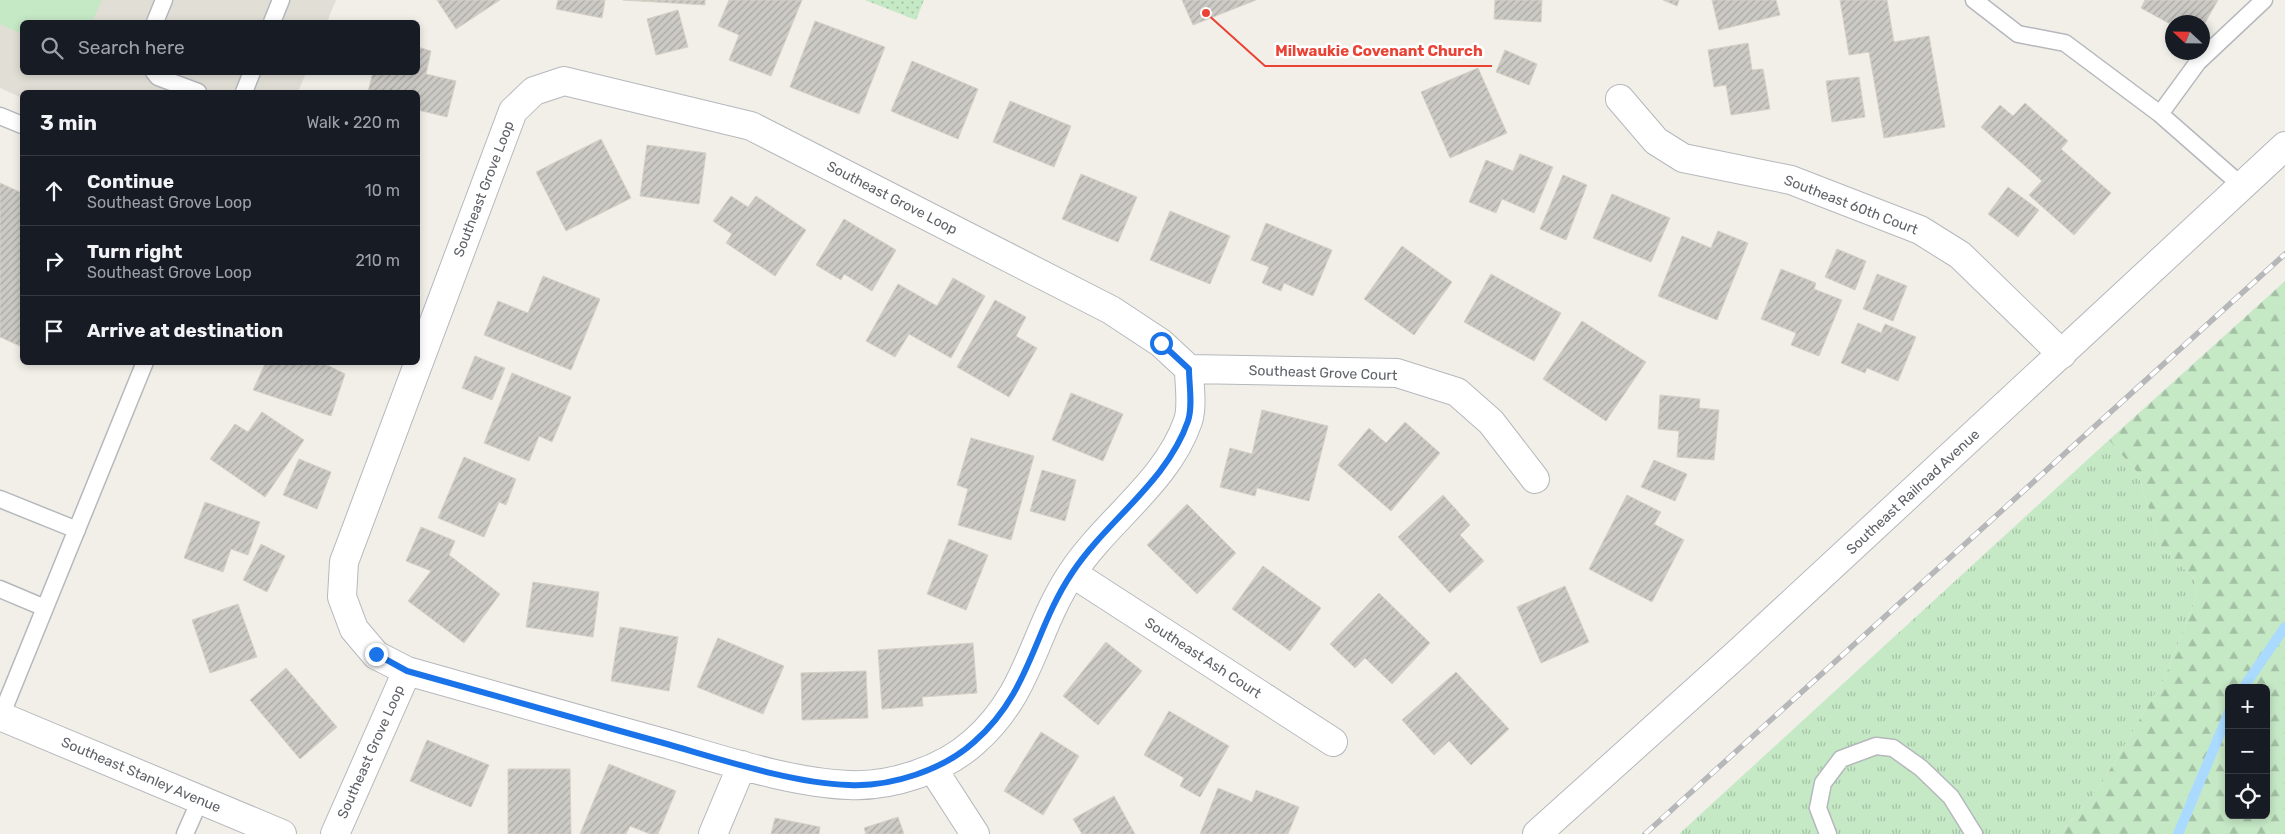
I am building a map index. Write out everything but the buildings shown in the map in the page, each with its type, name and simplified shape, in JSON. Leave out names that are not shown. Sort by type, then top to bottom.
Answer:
[{"type":"street","name":"Southeast Grove Loop","points":[[418,365],[344,562],[342,597],[354,629],[376,654],[407,671],[742,765],[822,782],[851,786],[893,782],[933,769],[973,743],[1008,705],[1024,677],[1052,609],[1072,573],[1105,531],[1166,464],[1189,419],[1189,369],[1161,343],[1111,310],[751,126],[564,80],[534,91],[513,111],[420,359]]},
{"type":"street","name":"Southeast 60th Court","points":[[1620,99],[1656,140],[1683,158],[1791,180],[1920,230],[1960,255],[2062,354]]},
{"type":"street","name":"Southeast Railroad Avenue","points":[[1537,834],[2062,354],[2285,146]]},
{"type":"street","name":"Southeast Grove Court","points":[[1189,369],[1397,373],[1457,392],[1491,422],[1534,479]]},
{"type":"street","name":"Southeast Ash Court","points":[[1072,573],[1333,742]]},
{"type":"street","name":"Southeast Grove Loop","points":[[334,834],[407,671]]},
{"type":"street","name":"Southeast Stanley Avenue","points":[[0,716],[282,834]]},
{"type":"street","points":[[713,834],[742,765]]},
{"type":"street","points":[[933,769],[975,834]]},
{"type":"lane","points":[[156,20],[164,0]]},
{"type":"lane","points":[[273,20],[281,0]]},
{"type":"lane","points":[[1974,0],[2018,34],[2065,43],[2160,114],[2242,186]]},
{"type":"lane","points":[[2160,114],[2198,62],[2264,0]]},
{"type":"lane","points":[[156,75],[193,90]]},
{"type":"lane","points":[[245,90],[251,75]]},
{"type":"lane","points":[[0,116],[20,124]]},
{"type":"lane","points":[[0,716],[144,365]]},
{"type":"lane","points":[[0,500],[77,530]]},
{"type":"lane","points":[[0,589],[45,608]]},
{"type":"lane","points":[[1828,834],[1818,808],[1823,784],[1841,759],[1876,746],[1893,748],[1921,768],[1951,797],[1974,834]]},
{"type":"lane","points":[[185,834],[200,800]]},
{"type":"shaded area","points":[[0,0],[336,0],[328,20],[20,20],[20,75],[305,75],[299,90],[20,90],[20,97],[0,88]]},
{"type":"green space","points":[[0,0],[102,0],[93,20],[20,20],[20,33],[0,24]]},
{"type":"green space","points":[[865,0],[924,0],[916,20]]},
{"type":"green space","points":[[2285,281],[2285,834],[2060,834],[2099,788],[2165,677],[2197,595],[2195,579],[2161,547],[2138,473],[2109,440]]},
{"type":"green space","points":[[2109,440],[2138,473],[2161,547],[2195,579],[2197,595],[2165,677],[2099,788],[2060,834],[1679,834]]},
{"type":"waterway","points":[[2246,684],[2285,627]]},
{"type":"waterway","points":[[2178,834],[2225,722]]},
{"type":"railway","points":[[1645,834],[2285,254]]},
{"type":"place","name":"Milwaukie Covenant Church","points":[[1206,13]]},
{"type":"route","points":[[376,654],[407,671],[742,765],[822,782],[851,786],[893,782],[933,769],[973,743],[1008,705],[1024,677],[1052,609],[1072,573],[1105,531],[1166,464],[1189,419],[1189,369],[1161,343]]}]
